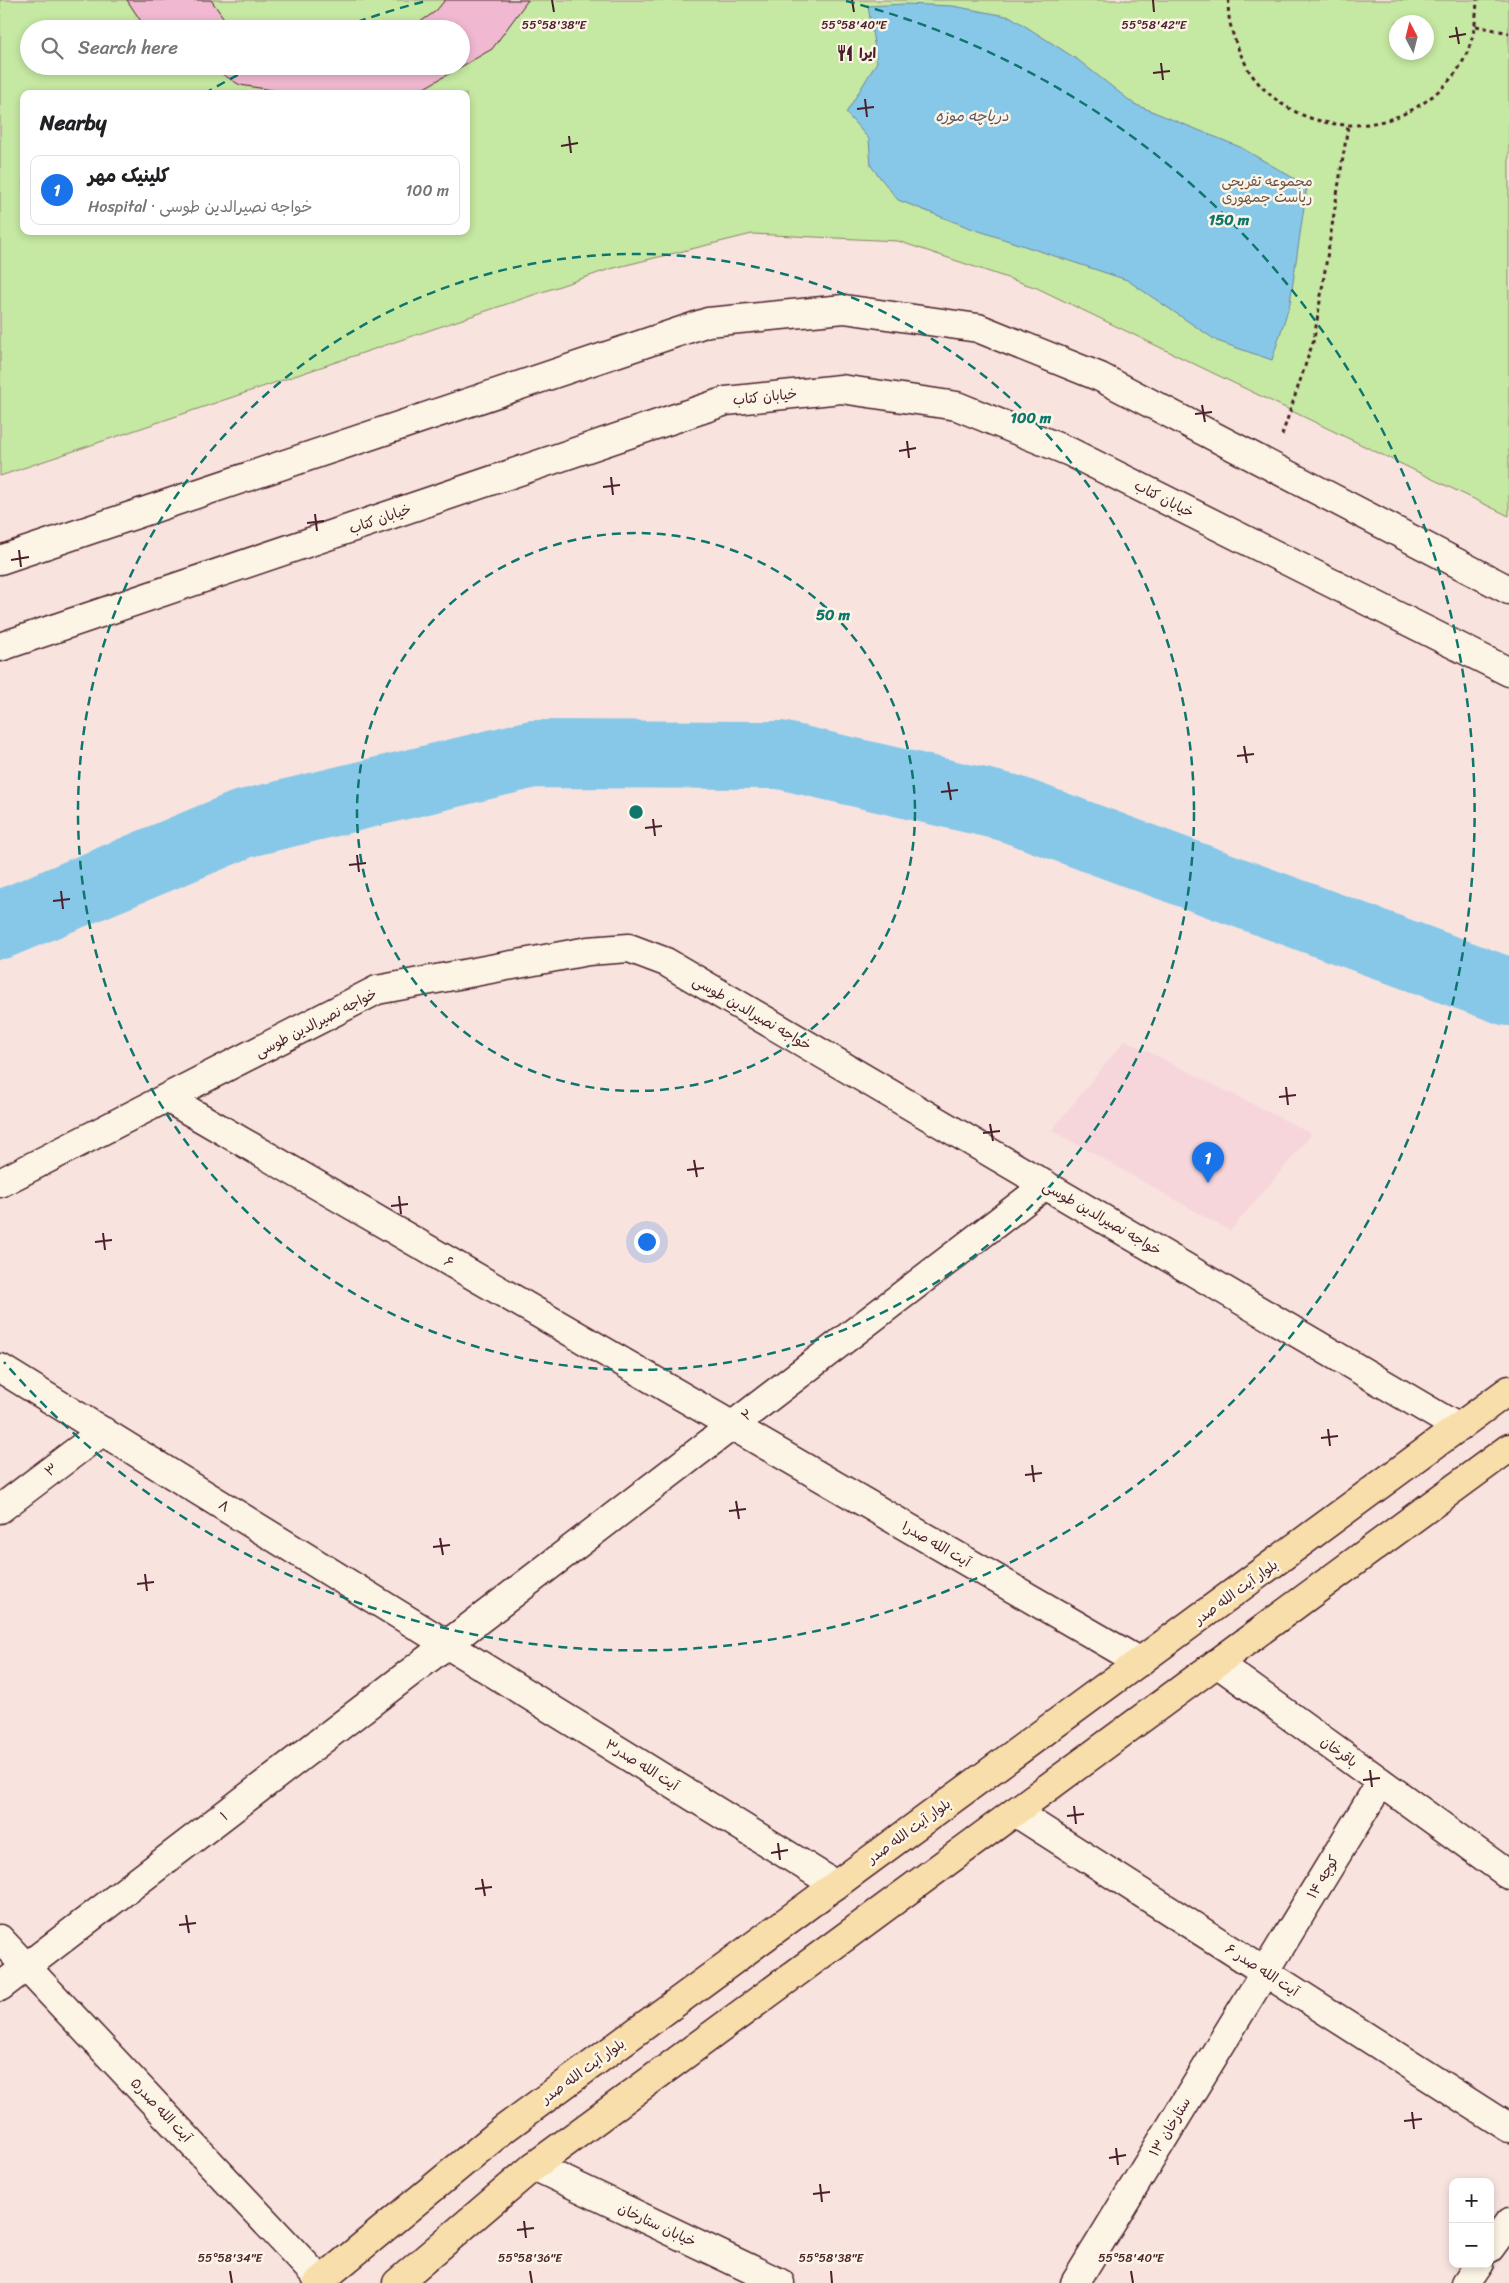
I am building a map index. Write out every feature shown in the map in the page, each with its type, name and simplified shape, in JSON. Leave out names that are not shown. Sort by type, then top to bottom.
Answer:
[{"type":"main road","name":"بلوار آیت الله صدر","points":[[320,2282],[504,2129],[1509,1390]]},
{"type":"main road","points":[[397,2283],[534,2166],[1509,1448]]},
{"type":"street","points":[[0,560],[708,322],[844,309],[978,328],[1100,377],[1509,590]]},
{"type":"street","name":"خیابان کتاب","points":[[0,647],[726,401],[841,390],[956,406],[1070,452],[1509,672]]},
{"type":"street","name":"خواجه نصیرالدین طوسی","points":[[0,1183],[377,990],[588,951],[629,948],[666,962],[1459,1428]]},
{"type":"street","name":"۶","points":[[167,1098],[732,1426]]},
{"type":"street","name":"۲","points":[[448,1645],[1046,1185]]},
{"type":"street","name":"۸","points":[[0,1368],[448,1645]]},
{"type":"street","name":"۱آیت الله صدر","points":[[732,1426],[1140,1662]]},
{"type":"street","name":"۳","points":[[0,1509],[103,1432]]},
{"type":"street","name":"۳آیت الله صدر","points":[[448,1645],[836,1885]]},
{"type":"street","name":"۱‍","points":[[0,1987],[448,1645]]},
{"type":"street","name":"باقرخان","points":[[1217,1663],[1509,1876]]},
{"type":"street","name":"کوچه ۱۴","points":[[1265,1972],[1381,1782]]},
{"type":"street","name":"آیت الله صدر ۶","points":[[1015,1812],[1509,2128]]},
{"type":"street","name":"۵آیت الله صدر","points":[[0,1939],[320,2282]]},
{"type":"street","name":"ستارخان ۱۳","points":[[1075,2283],[1265,1972]]},
{"type":"street","name":"خیابان ستارخان","points":[[534,2166],[780,2283]]},
{"type":"street","points":[[1494,2243],[1509,2222]]},
{"type":"street","points":[[1466,2283],[1476,2268]]},
{"type":"path","points":[[1229,0],[1234,41],[1252,75],[1278,101],[1303,115],[1311,119],[1348,126],[1383,123],[1416,109],[1444,88],[1464,59],[1476,26],[1477,0]]},
{"type":"path","points":[[1476,26],[1509,33]]},
{"type":"path","points":[[1272,466],[1314,339],[1348,126]]},
{"type":"shaded area","points":[[1125,1040],[1312,1134],[1230,1231],[1052,1130]]},
{"type":"green space","name":"مجموعه تفریحی ریاست جمهوری","points":[[0,0],[1509,0],[1509,516],[1037,288],[898,241],[752,234],[610,269],[0,476]]},
{"type":"water","name":"دریاچه موزه","points":[[905,4],[953,6],[1011,17],[1078,60],[1134,104],[1240,147],[1307,186],[1290,303],[1272,360],[1217,341],[1127,280],[970,228],[898,200],[871,166],[869,139],[846,113],[877,62],[868,6]]},
{"type":"building","points":[[127,0],[211,0],[225,20],[140,20]]},
{"type":"building","points":[[445,0],[528,0],[492,49],[470,62],[470,20],[423,20],[436,11]]},
{"type":"building","points":[[224,75],[447,75],[421,90],[272,90],[240,85]]},
{"type":"waterway","points":[[0,925],[243,824],[533,754],[780,755],[1009,808],[1509,992]]},
{"type":"place","name":"ایرا","points":[[845,53]]},
{"type":"place","name":"کلینیک مهر","points":[[1208,1183]]}]
